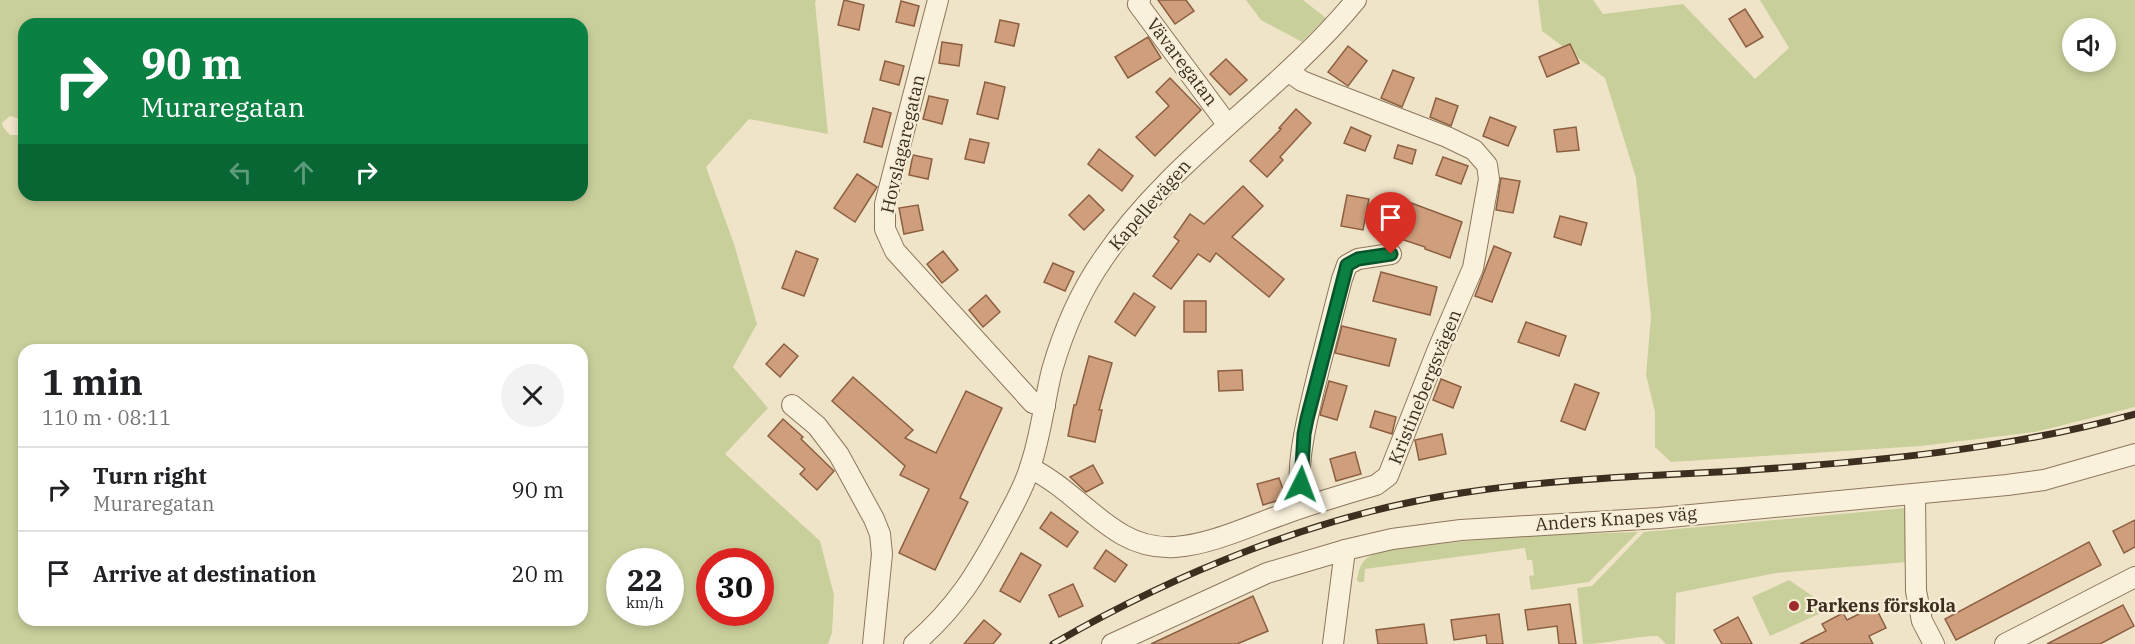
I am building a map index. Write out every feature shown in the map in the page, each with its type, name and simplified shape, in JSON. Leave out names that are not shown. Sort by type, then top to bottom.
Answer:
[{"type":"street","name":"Hovslagaregatan","points":[[938,0],[885,204],[885,229],[895,251],[902,259],[1033,403],[1045,406]]},
{"type":"street","name":"Vävaregatan","points":[[1140,0],[1138,4],[1227,124]]},
{"type":"street","name":"Kapellevägen","points":[[915,644],[950,609],[969,585],[1020,493],[1030,468],[1052,371],[1063,337],[1102,260],[1129,224],[1160,189],[1227,124],[1289,72],[1328,34],[1356,0]]},
{"type":"street","name":"Kristinebergsvägen","points":[[1030,468],[1053,481],[1122,535],[1141,543],[1160,547],[1178,547],[1229,535],[1304,507],[1376,485],[1388,476],[1437,349],[1473,268],[1489,178],[1487,165],[1474,150],[1447,137],[1338,96],[1302,81],[1289,72]]},
{"type":"street","points":[[1304,507],[1301,498],[1304,434],[1342,279],[1347,265],[1358,259],[1391,254]]},
{"type":"street","points":[[792,405],[817,426],[839,455],[880,534],[882,554],[873,644]]},
{"type":"street","name":"Anders Knapes väg","points":[[1112,644],[1266,573],[1392,539],[1461,530],[1659,518],[1915,495],[2044,480],[2135,454]]},
{"type":"street","points":[[1915,495],[1916,591],[1922,621],[1934,644]]},
{"type":"street","points":[[1334,644],[1345,550]]},
{"type":"street","points":[[2005,644],[2135,577]]},
{"type":"green space","points":[[0,0],[817,0],[815,2],[828,134],[749,119],[706,167],[734,244],[757,324],[733,367],[768,408],[725,454],[820,541],[834,595],[832,633],[828,644],[0,644]]},
{"type":"green space","points":[[1246,0],[1303,0],[1326,18],[1302,42],[1261,20]]},
{"type":"green space","points":[[1538,0],[1593,0],[1603,14],[1683,4],[1755,79],[1789,48],[1760,0],[2135,0],[2135,407],[2035,432],[1921,446],[1671,462],[1655,447],[1655,412],[1646,375],[1651,316],[1636,178],[1605,78],[1542,31]]},
{"type":"green space","points":[[1906,508],[1907,562],[1776,573],[1676,593],[1675,644],[1666,644],[1658,636],[1583,644],[1577,588],[1592,586],[1644,532]]},
{"type":"green space","points":[[1638,532],[1589,582],[1531,590],[1529,576],[1534,575],[1532,560],[1527,560],[1525,548],[1365,569],[1364,582],[1357,580],[1364,560],[1383,550],[1513,536]]},
{"type":"green space","points":[[1789,580],[1814,597],[1821,613],[1770,636],[1752,597]]},
{"type":"building","points":[[844,0],[864,5],[859,30],[838,25]]},
{"type":"building","points":[[1158,0],[1186,0],[1194,11],[1175,24]]},
{"type":"building","points":[[901,1],[919,6],[914,26],[896,22]]},
{"type":"building","points":[[1745,9],[1763,37],[1746,47],[1729,19]]},
{"type":"building","points":[[1000,20],[1019,24],[1014,46],[995,42]]},
{"type":"building","points":[[1148,37],[1161,58],[1128,78],[1115,57]]},
{"type":"building","points":[[942,42],[962,45],[959,66],[939,63]]},
{"type":"building","points":[[1570,44],[1579,63],[1547,77],[1539,57]]},
{"type":"building","points":[[1348,46],[1367,61],[1348,86],[1328,72]]},
{"type":"building","points":[[1226,59],[1247,80],[1230,95],[1210,74]]},
{"type":"building","points":[[885,61],[904,66],[899,85],[880,80]]},
{"type":"building","points":[[1393,70],[1414,78],[1402,107],[1381,98]]},
{"type":"building","points":[[1170,78],[1201,110],[1155,156],[1136,137],[1169,106],[1156,92]]},
{"type":"building","points":[[985,82],[1005,87],[998,119],[977,114]]},
{"type":"building","points":[[929,96],[948,100],[942,124],[923,119]]},
{"type":"building","points":[[1436,98],[1458,106],[1451,126],[1430,117]]},
{"type":"building","points":[[873,108],[891,113],[882,147],[864,142]]},
{"type":"building","points":[[1296,109],[1311,123],[1280,157],[1283,160],[1267,177],[1250,161],[1281,129],[1279,128]]},
{"type":"building","points":[[1490,117],[1516,127],[1508,146],[1483,136]]},
{"type":"building","points":[[1351,127],[1371,136],[1365,151],[1344,143]]},
{"type":"building","points":[[1576,127],[1579,150],[1557,152],[1554,130]]},
{"type":"building","points":[[970,139],[989,143],[984,163],[965,159]]},
{"type":"building","points":[[1398,145],[1416,150],[1412,164],[1394,158]]},
{"type":"building","points":[[1099,149],[1133,176],[1122,191],[1088,164]]},
{"type":"building","points":[[913,155],[932,159],[928,179],[909,175]]},
{"type":"building","points":[[1443,157],[1468,166],[1461,184],[1436,175]]},
{"type":"building","points":[[857,174],[877,187],[855,222],[834,208]]},
{"type":"building","points":[[1501,178],[1520,181],[1513,213],[1496,210]]},
{"type":"building","points":[[1243,186],[1263,206],[1232,237],[1284,279],[1269,297],[1216,253],[1210,262],[1198,254],[1171,289],[1153,276],[1179,241],[1174,237],[1190,214],[1204,224]]},
{"type":"building","points":[[1089,195],[1104,210],[1084,230],[1069,215]]},
{"type":"building","points":[[1347,195],[1369,199],[1363,230],[1341,226]]},
{"type":"building","points":[[1398,198],[1462,222],[1450,258],[1386,234]]},
{"type":"building","points":[[918,205],[923,230],[904,234],[899,208]]},
{"type":"building","points":[[1560,216],[1587,223],[1581,245],[1554,237]]},
{"type":"building","points":[[1494,246],[1511,253],[1492,302],[1475,296]]},
{"type":"building","points":[[796,251],[818,259],[804,296],[782,288]]},
{"type":"building","points":[[943,251],[958,270],[942,283],[927,264]]},
{"type":"building","points":[[1053,263],[1074,272],[1065,291],[1044,282]]},
{"type":"building","points":[[1381,272],[1437,287],[1430,315],[1373,301]]},
{"type":"building","points":[[1134,293],[1155,307],[1135,336],[1115,322]]},
{"type":"building","points":[[986,295],[1000,312],[983,327],[969,310]]},
{"type":"building","points":[[1184,301],[1206,301],[1206,332],[1184,332]]},
{"type":"building","points":[[1526,322],[1566,336],[1559,356],[1518,342]]},
{"type":"building","points":[[1342,326],[1396,339],[1389,366],[1335,353]]},
{"type":"building","points":[[784,344],[798,356],[780,377],[766,364]]},
{"type":"building","points":[[1089,356],[1112,363],[1099,410],[1102,410],[1095,442],[1068,436],[1074,405],[1076,405]]},
{"type":"building","points":[[1242,370],[1243,390],[1219,391],[1218,371]]},
{"type":"building","points":[[853,377],[913,430],[905,438],[936,453],[966,391],[1002,408],[960,498],[968,502],[935,570],[899,553],[929,489],[900,475],[905,466],[832,401]]},
{"type":"building","points":[[1441,379],[1461,387],[1453,408],[1433,400]]},
{"type":"building","points":[[1329,381],[1347,386],[1337,420],[1320,415]]},
{"type":"building","points":[[1575,384],[1599,393],[1585,430],[1561,421]]},
{"type":"building","points":[[1375,411],[1396,417],[1392,434],[1370,427]]},
{"type":"building","points":[[783,419],[834,471],[817,490],[800,474],[805,469],[768,436]]},
{"type":"building","points":[[1442,434],[1446,454],[1419,460],[1415,440]]},
{"type":"building","points":[[1355,452],[1361,474],[1336,481],[1330,459]]},
{"type":"building","points":[[1093,465],[1103,483],[1086,492],[1070,477]]},
{"type":"building","points":[[1279,478],[1286,498],[1263,505],[1257,484]]},
{"type":"building","points":[[1051,512],[1078,532],[1067,547],[1040,528]]},
{"type":"building","points":[[2135,520],[2135,547],[2124,553],[2113,531]]},
{"type":"building","points":[[2089,542],[2101,565],[1956,640],[1945,619]]},
{"type":"building","points":[[1106,550],[1127,565],[1115,582],[1094,568]]},
{"type":"building","points":[[1021,553],[1041,565],[1020,602],[1000,591]]},
{"type":"building","points":[[1073,584],[1083,606],[1059,617],[1049,595]]},
{"type":"building","points":[[1253,596],[1268,631],[1237,644],[1151,644]]},
{"type":"building","points":[[1570,604],[1576,644],[1559,644],[1557,626],[1528,630],[1525,610]]},
{"type":"building","points":[[2123,605],[2134,626],[2100,644],[2047,644]]},
{"type":"building","points":[[1875,606],[1886,628],[1869,636],[1873,644],[1800,644],[1826,631],[1822,624],[1843,613],[1847,620]]},
{"type":"building","points":[[1499,614],[1503,644],[1487,644],[1486,635],[1454,640],[1451,620]]},
{"type":"building","points":[[1738,617],[1752,644],[1722,644],[1714,630]]},
{"type":"building","points":[[984,620],[1001,634],[993,644],[964,644]]},
{"type":"building","points":[[1424,624],[1427,644],[1378,644],[1376,630]]},
{"type":"railway","points":[[1053,644],[1149,593],[1250,550],[1355,515],[1408,503],[1529,484],[1736,471],[1937,453],[2037,437],[2135,414]]},
{"type":"place","name":"Parkens förskola","points":[[1794,606]]},
{"type":"route","points":[[1301,484],[1307,419],[1347,265],[1358,259],[1391,254]]}]
